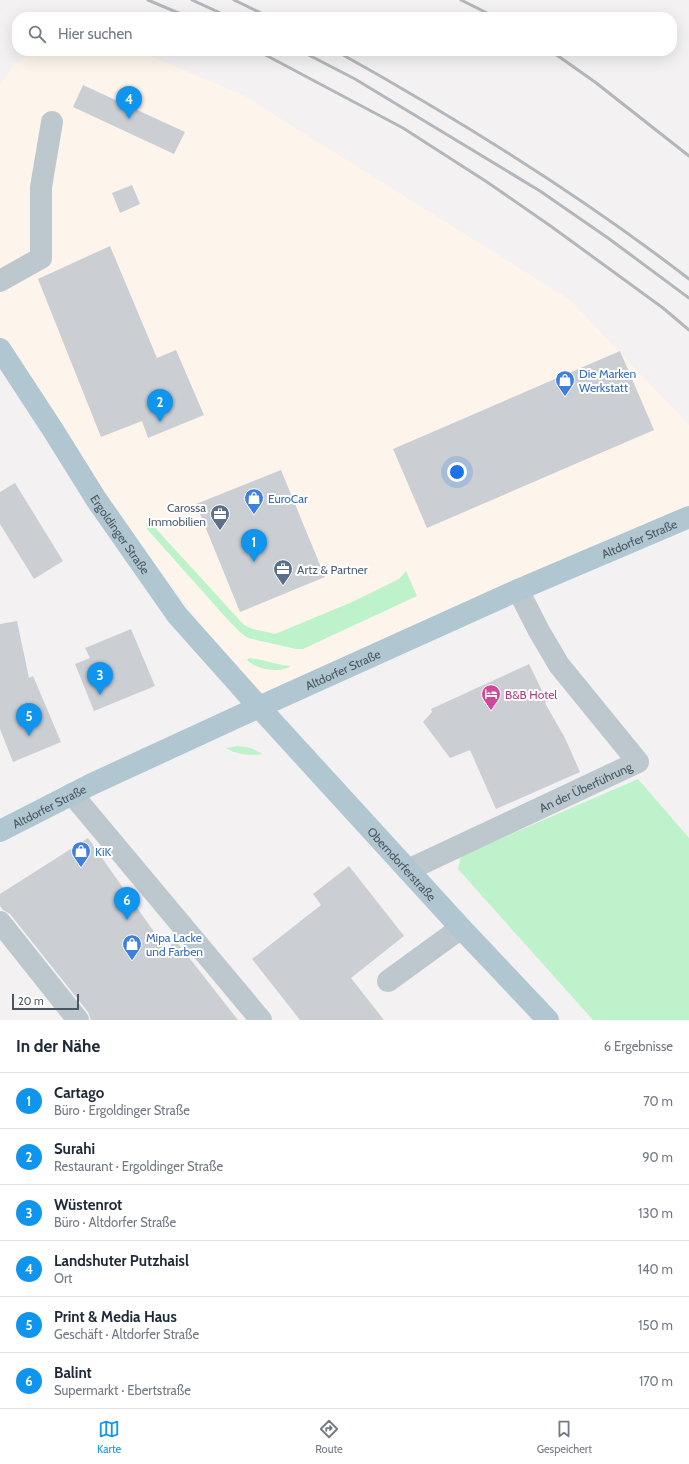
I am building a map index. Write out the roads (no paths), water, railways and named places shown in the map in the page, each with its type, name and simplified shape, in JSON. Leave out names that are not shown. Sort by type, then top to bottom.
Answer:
[{"type":"main road","name":"Ergoldinger Straße","points":[[0,348],[96,500],[177,615],[258,707]]},
{"type":"main road","name":"Altdorfer Straße","points":[[0,831],[72,794],[258,707],[518,590],[689,517]]},
{"type":"main road","name":"Oberndorferstraße","points":[[258,707],[461,928],[548,1020]]},
{"type":"street","points":[[0,281],[41,258],[41,187],[52,122]]},
{"type":"street","name":"An der Überführung","points":[[408,870],[638,762],[559,665],[539,631],[518,590]]},
{"type":"street","points":[[72,794],[261,1020]]},
{"type":"street","points":[[0,922],[78,1020]]},
{"type":"street","points":[[388,981],[461,928]]},
{"type":"railway","points":[[148,0],[176,12]]},
{"type":"railway","points":[[192,0],[218,12]]},
{"type":"railway","points":[[234,0],[259,12]]},
{"type":"railway","points":[[461,0],[485,12]]},
{"type":"railway","points":[[267,56],[403,128],[487,182],[552,227],[663,308],[689,330]]},
{"type":"railway","points":[[311,56],[355,79],[540,191],[608,238],[689,298]]},
{"type":"railway","points":[[345,56],[427,103],[517,158],[647,247],[689,279]]},
{"type":"railway","points":[[558,56],[595,82],[689,156]]},
{"type":"place","name":"Landshuter Putzhaisl","points":[[129,119]]},
{"type":"place","name":"Die Marken Werkstatt","points":[[565,397]]},
{"type":"place","name":"Surahi","points":[[160,422]]},
{"type":"place","name":"EuroCar","points":[[254,515]]},
{"type":"place","name":"Carossa Immobilien","points":[[220,531]]},
{"type":"place","name":"Cartago","points":[[254,562]]},
{"type":"place","name":"Artz & Partner","points":[[283,586]]},
{"type":"place","name":"Wüstenrot","points":[[100,695]]},
{"type":"place","name":"B&B Hotel","points":[[491,711]]},
{"type":"place","name":"Print & Media Haus","points":[[29,736]]},
{"type":"place","name":"KiK","points":[[81,868]]},
{"type":"place","name":"Balint","points":[[127,920]]},
{"type":"place","name":"Mipa Lacke und Farben","points":[[132,961]]}]
